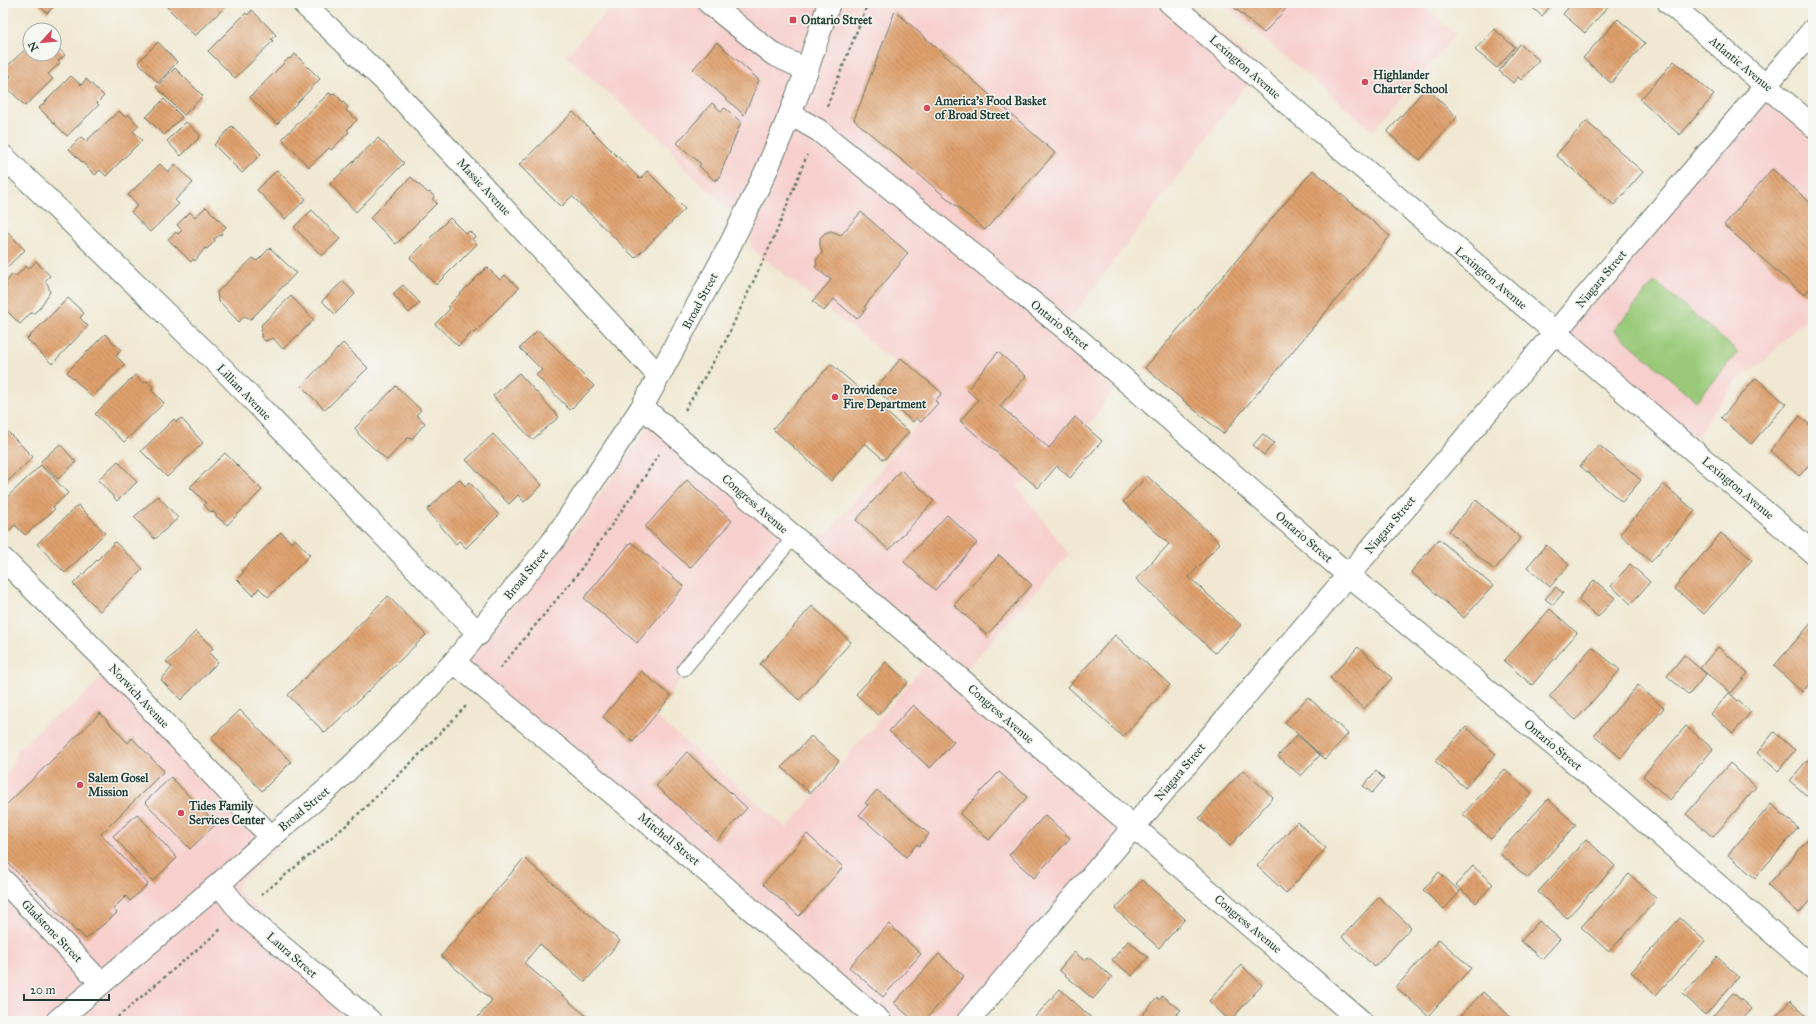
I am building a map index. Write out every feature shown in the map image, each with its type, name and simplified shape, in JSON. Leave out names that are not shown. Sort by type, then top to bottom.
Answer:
[{"type":"street","name":"Massie Avenue","points":[[303,3],[386,82],[659,376]]},
{"type":"street","points":[[709,3],[773,54],[807,70]]},
{"type":"street","name":"Broad Street","points":[[57,1021],[219,884],[342,776],[387,732],[454,662],[479,634],[553,541],[642,407],[730,245],[767,169],[790,114],[807,70],[829,3]]},
{"type":"street","name":"Lexington Avenue","points":[[1170,3],[1813,552]]},
{"type":"street","name":"Atlantic Avenue","points":[[1669,3],[1813,126]]},
{"type":"street","name":"Niagara Street","points":[[968,1021],[1813,30]]},
{"type":"street","name":"Ontario Street","points":[[790,114],[818,130],[1077,338],[1348,575],[1620,800],[1813,968]]},
{"type":"street","name":"Lillian Avenue","points":[[3,156],[224,370],[479,634]]},
{"type":"street","name":"Congress Avenue","points":[[642,407],[1361,1021]]},
{"type":"street","name":"Norwich Avenue","points":[[3,559],[105,660],[271,837]]},
{"type":"street","name":"Mitchell Street","points":[[454,662],[704,868],[880,1021]]},
{"type":"street","name":"Gladstone Street","points":[[3,880],[101,983]]},
{"type":"street","name":"Laura Street","points":[[219,884],[240,911],[370,1021]]},
{"type":"lane","points":[[684,669],[794,537]]},
{"type":"shaded area","points":[[614,3],[1187,3],[1252,61],[1260,70],[1240,93],[1066,325],[1120,381],[1065,458],[1017,486],[1069,554],[965,671],[1135,820],[968,1021],[877,1021],[464,662],[495,629],[559,552],[629,455],[653,418],[785,536],[654,715],[787,828],[866,734],[874,729],[878,721],[934,654],[812,545],[821,534],[828,534],[939,398],[750,247],[752,230],[682,166],[667,144],[566,56]]},
{"type":"shaded area","name":"Highlander Charter School","points":[[1222,3],[1420,3],[1456,34],[1373,131]]},
{"type":"shaded area","points":[[1766,87],[1813,120],[1813,311],[1763,362],[1735,382],[1695,438],[1557,329]]},
{"type":"shaded area","points":[[110,669],[282,837],[280,845],[240,881],[238,891],[381,1021],[3,1021],[3,777],[11,769],[17,751],[46,723],[72,707]]},
{"type":"green space","points":[[1655,281],[1738,352],[1696,401],[1614,330]]},
{"type":"building","points":[[37,3],[57,3],[47,13]]},
{"type":"building","points":[[171,3],[229,3],[195,36],[167,7]]},
{"type":"building","points":[[1229,3],[1291,3],[1264,33]]},
{"type":"building","points":[[1527,3],[1553,3],[1542,16]]},
{"type":"building","points":[[1572,3],[1611,3],[1585,33],[1563,14]]},
{"type":"building","points":[[252,10],[276,35],[271,39],[273,41],[235,78],[208,51],[246,13],[248,15]]},
{"type":"building","points":[[895,11],[1055,153],[985,230],[854,120]]},
{"type":"building","points":[[1618,19],[1645,43],[1611,83],[1583,58]]},
{"type":"building","points":[[1494,29],[1515,47],[1497,68],[1475,50]]},
{"type":"building","points":[[158,42],[177,62],[158,83],[138,62]]},
{"type":"building","points":[[717,42],[759,80],[744,115],[693,69]]},
{"type":"building","points":[[1520,44],[1539,60],[1521,80],[1518,77],[1513,83],[1499,71]]},
{"type":"building","points":[[22,52],[22,62],[60,63],[48,74],[53,79],[25,106],[4,84],[11,76],[4,69]]},
{"type":"building","points":[[295,54],[320,79],[277,124],[250,97],[289,58],[290,59]]},
{"type":"building","points":[[1674,61],[1714,95],[1680,135],[1640,100]]},
{"type":"building","points":[[175,68],[203,96],[184,115],[156,87]]},
{"type":"building","points":[[71,76],[81,85],[86,79],[104,96],[97,103],[99,105],[67,136],[39,108]]},
{"type":"building","points":[[1426,88],[1457,117],[1420,160],[1387,132]]},
{"type":"building","points":[[329,93],[332,95],[334,93],[348,107],[346,110],[357,120],[347,130],[349,132],[331,150],[329,148],[309,167],[282,139]]},
{"type":"building","points":[[164,99],[182,117],[164,135],[146,117]]},
{"type":"building","points":[[712,103],[721,111],[725,108],[741,122],[718,180],[716,178],[715,181],[699,166],[701,164],[677,143]]},
{"type":"building","points":[[119,111],[125,117],[128,114],[139,126],[133,131],[142,140],[106,176],[100,170],[95,175],[69,149],[81,137],[86,141]]},
{"type":"building","points":[[573,112],[640,179],[647,171],[685,209],[635,258],[572,196],[561,207],[519,165]]},
{"type":"building","points":[[1586,121],[1643,172],[1614,205],[1556,155]]},
{"type":"building","points":[[186,122],[200,135],[198,139],[181,156],[167,141]]},
{"type":"building","points":[[232,126],[261,154],[242,173],[214,145]]},
{"type":"building","points":[[378,138],[404,163],[356,212],[330,184]]},
{"type":"building","points":[[160,164],[168,172],[175,164],[193,183],[175,200],[179,204],[150,232],[131,212],[138,205],[128,195]]},
{"type":"building","points":[[1772,169],[1813,205],[1813,287],[1812,286],[1804,295],[1724,225]]},
{"type":"building","points":[[277,170],[306,199],[285,219],[257,190]]},
{"type":"building","points":[[1313,170],[1390,236],[1223,434],[1145,368]]},
{"type":"building","points":[[411,177],[428,193],[430,192],[434,197],[432,199],[437,203],[396,244],[370,218]]},
{"type":"building","points":[[206,207],[226,227],[221,232],[222,234],[214,239],[215,241],[207,249],[205,248],[195,261],[193,259],[191,262],[168,239],[176,232],[178,234],[182,230],[177,225],[190,212],[195,217]]},
{"type":"building","points":[[312,210],[340,239],[322,256],[294,227]]},
{"type":"building","points":[[861,212],[908,253],[864,307],[866,309],[857,319],[834,299],[824,311],[813,301],[831,280],[815,267],[817,265],[816,260],[822,253],[820,238],[825,233],[831,231],[841,235]]},
{"type":"building","points":[[450,218],[466,234],[469,231],[475,237],[472,239],[477,244],[436,285],[410,258]]},
{"type":"building","points":[[4,228],[25,250],[3,271],[3,229]]},
{"type":"building","points":[[270,248],[296,273],[251,319],[244,316],[239,322],[218,300],[217,292],[253,258],[257,261]]},
{"type":"building","points":[[36,261],[50,276],[45,281],[50,292],[39,309],[34,313],[31,313],[20,324],[3,307],[3,289],[7,285],[5,283],[13,274],[15,277],[26,266],[29,269]]},
{"type":"building","points":[[487,267],[500,280],[505,275],[519,288],[474,333],[472,332],[458,346],[435,324],[450,309],[448,306]]},
{"type":"building","points":[[343,281],[355,294],[335,314],[322,301]]},
{"type":"building","points":[[403,285],[420,303],[409,313],[393,294]]},
{"type":"building","points":[[291,296],[314,320],[283,349],[273,338],[265,341],[261,337],[261,325]]},
{"type":"building","points":[[68,298],[84,313],[80,318],[88,326],[52,364],[27,339]]},
{"type":"building","points":[[538,330],[594,386],[570,410],[536,375],[542,370],[520,348]]},
{"type":"building","points":[[105,334],[121,350],[116,356],[125,365],[92,397],[67,372]]},
{"type":"building","points":[[343,343],[368,368],[325,410],[301,386]]},
{"type":"building","points":[[998,352],[1026,376],[1000,406],[1049,448],[1075,417],[1102,441],[1070,478],[1057,466],[1038,488],[960,421],[978,400],[967,390]]},
{"type":"building","points":[[901,358],[942,393],[935,401],[938,403],[921,422],[916,418],[913,422],[875,389]]},
{"type":"building","name":"Providence Fire Department","points":[[831,364],[909,432],[884,460],[865,443],[831,481],[773,429]]},
{"type":"building","points":[[519,373],[559,417],[532,440],[493,396]]},
{"type":"building","points":[[135,375],[143,383],[147,381],[153,388],[151,390],[164,403],[124,442],[95,414]]},
{"type":"building","points":[[1756,378],[1786,404],[1751,444],[1721,418]]},
{"type":"building","points":[[396,386],[421,410],[416,415],[425,423],[412,439],[408,438],[387,460],[358,434],[355,428]]},
{"type":"building","points":[[1800,416],[1813,428],[1813,460],[1799,476],[1770,451]]},
{"type":"building","points":[[181,418],[203,443],[167,477],[141,451],[174,419],[176,422]]},
{"type":"building","points":[[6,430],[33,457],[3,486],[3,433]]},
{"type":"building","points":[[493,434],[542,485],[524,502],[518,495],[509,504],[466,460]]},
{"type":"building","points":[[1263,434],[1274,443],[1264,455],[1253,445]]},
{"type":"building","points":[[60,444],[76,462],[58,479],[41,461]]},
{"type":"building","points":[[1599,445],[1641,480],[1622,502],[1580,466]]},
{"type":"building","points":[[225,453],[262,490],[227,525],[204,505],[206,503],[190,487]]},
{"type":"building","points":[[118,461],[137,482],[117,501],[98,480]]},
{"type":"building","points":[[41,465],[68,493],[53,507],[55,509],[25,535],[15,525],[8,531],[3,526],[3,501]]},
{"type":"building","points":[[901,470],[934,501],[889,550],[856,520]]},
{"type":"building","points":[[1147,476],[1220,543],[1189,577],[1241,625],[1215,653],[1136,579],[1169,544],[1123,502]]},
{"type":"building","points":[[459,479],[465,486],[469,482],[499,515],[466,548],[459,541],[456,544],[427,510]]},
{"type":"building","points":[[687,480],[732,521],[690,568],[645,527]]},
{"type":"building","points":[[1663,484],[1695,511],[1651,562],[1620,534]]},
{"type":"building","points":[[158,496],[178,518],[155,539],[134,517]]},
{"type":"building","points":[[1476,500],[1521,538],[1494,570],[1449,531]]},
{"type":"building","points":[[78,505],[105,533],[65,573],[37,544]]},
{"type":"building","points":[[947,515],[977,543],[935,590],[904,562]]},
{"type":"building","points":[[281,532],[291,543],[295,539],[310,555],[268,597],[259,588],[253,595],[237,579],[244,572],[242,571]]},
{"type":"building","points":[[1721,533],[1752,560],[1704,614],[1674,588]]},
{"type":"building","points":[[1439,539],[1493,586],[1464,618],[1411,572]]},
{"type":"building","points":[[115,542],[143,569],[100,611],[73,584]]},
{"type":"building","points":[[631,542],[684,586],[637,643],[584,598]]},
{"type":"building","points":[[1546,545],[1569,565],[1550,587],[1527,567]]},
{"type":"building","points":[[999,555],[1032,585],[987,635],[954,605]]},
{"type":"building","points":[[1630,564],[1650,582],[1631,604],[1611,586]]},
{"type":"building","points":[[1594,580],[1615,598],[1598,617],[1578,600]]},
{"type":"building","points":[[1556,587],[1563,593],[1553,605],[1545,599]]},
{"type":"building","points":[[388,596],[426,635],[325,733],[288,695]]},
{"type":"building","points":[[812,606],[851,642],[799,700],[760,664]]},
{"type":"building","points":[[1550,609],[1577,633],[1532,685],[1504,661]]},
{"type":"building","points":[[1813,621],[1813,680],[1802,692],[1774,666]]},
{"type":"building","points":[[196,631],[213,648],[209,653],[218,662],[181,700],[161,680],[172,667],[166,662]]},
{"type":"building","points":[[1115,635],[1170,685],[1123,737],[1068,687]]},
{"type":"building","points":[[1358,647],[1392,678],[1364,709],[1330,678]]},
{"type":"building","points":[[1592,647],[1620,670],[1576,720],[1549,697]]},
{"type":"building","points":[[1718,647],[1748,673],[1731,693],[1700,668]]},
{"type":"building","points":[[1684,655],[1706,674],[1689,695],[1667,676]]},
{"type":"building","points":[[886,662],[908,682],[878,715],[856,694]]},
{"type":"building","points":[[641,671],[671,696],[633,742],[603,717]]},
{"type":"building","points":[[1638,685],[1664,708],[1621,758],[1594,735]]},
{"type":"building","points":[[1729,693],[1751,712],[1733,733],[1711,714]]},
{"type":"building","points":[[1308,697],[1348,734],[1325,759],[1285,722]]},
{"type":"building","points":[[913,705],[954,742],[930,768],[889,731]]},
{"type":"building","points":[[240,710],[291,762],[262,791],[211,738]]},
{"type":"building","points":[[100,713],[128,743],[132,738],[164,771],[101,834],[148,884],[130,901],[126,896],[113,909],[117,913],[86,939],[78,931],[77,932],[3,858],[3,808]]},
{"type":"building","points":[[1686,726],[1713,749],[1670,800],[1643,776]]},
{"type":"building","points":[[1466,727],[1496,754],[1465,788],[1435,761]]},
{"type":"building","points":[[1774,732],[1795,750],[1778,771],[1757,753]]},
{"type":"building","points":[[1297,735],[1320,755],[1301,776],[1278,756]]},
{"type":"building","points":[[811,736],[839,761],[810,793],[782,767]]},
{"type":"building","points":[[687,752],[747,808],[717,841],[656,786]]},
{"type":"building","points":[[1807,760],[1813,765],[1813,801],[1790,781]]},
{"type":"building","points":[[1730,763],[1756,787],[1713,837],[1686,814]]},
{"type":"building","points":[[1505,769],[1532,793],[1491,839],[1463,814]]},
{"type":"building","points":[[1243,770],[1273,797],[1230,846],[1199,818]]},
{"type":"building","points":[[1376,771],[1384,779],[1372,793],[1363,786]]},
{"type":"building","points":[[999,772],[1027,797],[989,840],[960,814]]},
{"type":"building","name":"Tides Family Services Center","points":[[171,777],[216,824],[190,849],[145,802]]},
{"type":"building","points":[[877,790],[929,834],[919,846],[917,844],[906,857],[859,815],[868,805],[865,803]]},
{"type":"building","points":[[1548,799],[1576,825],[1528,878],[1499,853]]},
{"type":"building","points":[[1771,804],[1798,828],[1755,878],[1728,855]]},
{"type":"building","points":[[137,814],[177,858],[153,881],[113,836]]},
{"type":"building","points":[[1045,815],[1070,838],[1034,878],[1009,855]]},
{"type":"building","points":[[1297,822],[1326,848],[1286,893],[1257,866]]},
{"type":"building","points":[[807,834],[843,867],[799,916],[763,884]]},
{"type":"building","points":[[1813,834],[1813,897],[1799,913],[1768,885]]},
{"type":"building","points":[[1586,839],[1615,866],[1567,918],[1538,892]]},
{"type":"building","points":[[524,858],[620,941],[585,982],[540,944],[524,963],[592,1021],[475,1021],[492,1000],[441,956]]},
{"type":"building","points":[[1473,866],[1493,884],[1476,903],[1456,885]]},
{"type":"building","points":[[1439,872],[1460,892],[1444,909],[1423,890]]},
{"type":"building","points":[[1629,874],[1657,899],[1609,952],[1581,927]]},
{"type":"building","points":[[1142,880],[1185,919],[1159,948],[1115,909]]},
{"type":"building","points":[[1379,897],[1411,927],[1375,967],[1342,937]]},
{"type":"building","points":[[1680,918],[1705,941],[1656,995],[1631,972]]},
{"type":"building","points":[[1539,921],[1560,939],[1542,959],[1521,941]]},
{"type":"building","points":[[889,924],[921,954],[883,997],[849,967]]},
{"type":"building","points":[[1439,939],[1471,968],[1428,1016],[1396,987]]},
{"type":"building","points":[[1128,941],[1148,957],[1132,976],[1112,960]]},
{"type":"building","points":[[1074,952],[1085,961],[1088,957],[1112,977],[1093,999],[1059,970]]},
{"type":"building","points":[[939,954],[964,976],[924,1021],[914,1021],[894,1003]]},
{"type":"building","points":[[1717,957],[1739,977],[1705,1015],[1683,994]]},
{"type":"building","points":[[1241,965],[1262,985],[1230,1021],[1209,1001]]},
{"type":"building","points":[[1060,989],[1095,1021],[1037,1021],[1034,1018]]},
{"type":"building","points":[[1483,992],[1514,1020],[1456,1021]]},
{"type":"building","points":[[1733,993],[1752,1009],[1741,1021],[1714,1021],[1711,1018]]},
{"type":"building","points":[[1162,996],[1181,1010],[1176,1015],[1179,1017],[1175,1021],[1137,1021],[1157,998],[1159,1000]]},
{"type":"building","points":[[1790,1001],[1812,1021],[1772,1021]]},
{"type":"place","name":"Ontario Street","points":[[793,20]]},
{"type":"place","name":"Highlander Charter School","points":[[1365,82]]},
{"type":"place","name":"America's Food Basket of Broad Street","points":[[927,108]]},
{"type":"place","name":"Providence Fire Department","points":[[835,397]]},
{"type":"place","name":"Salem Gosel Mission","points":[[80,785]]},
{"type":"place","name":"Tides Family Services Center","points":[[181,813]]}]
